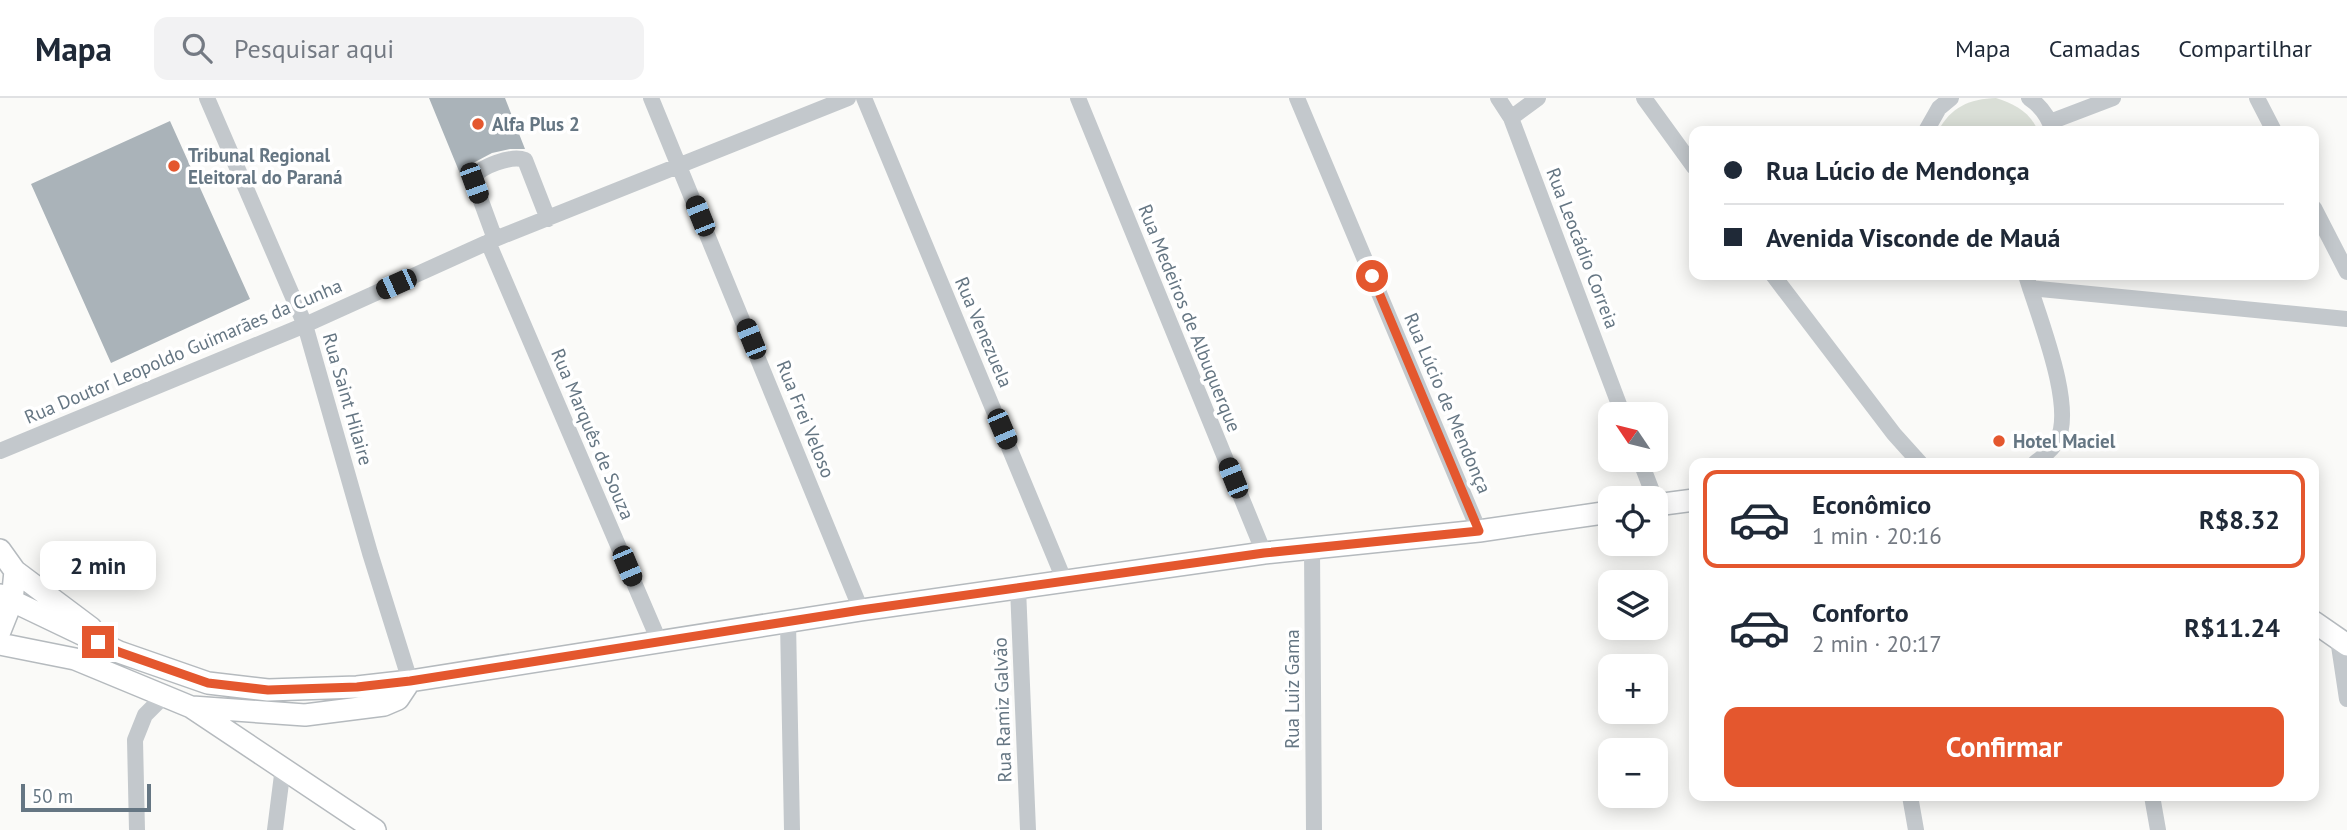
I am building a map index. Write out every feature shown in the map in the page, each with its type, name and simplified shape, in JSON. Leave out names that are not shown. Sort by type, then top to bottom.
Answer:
[{"type":"main road","points":[[1668,501],[1689,500]]},
{"type":"main road","points":[[6,598],[119,652],[208,683],[268,690],[357,687],[861,610],[1264,553],[1479,531],[1598,514]]},
{"type":"main road","points":[[0,550],[15,571],[100,634],[119,652]]},
{"type":"main road","points":[[0,631],[6,598],[15,571]]},
{"type":"main road","points":[[2319,626],[2342,642]]},
{"type":"main road","points":[[0,644],[75,659],[191,707],[375,830]]},
{"type":"main road","points":[[191,707],[305,715],[384,705],[398,699],[410,681]]},
{"type":"street","name":"Rua Saint Hilaire","points":[[207,98],[305,326],[410,681]]},
{"type":"street","name":"Rua Frei Veloso","points":[[651,98],[861,610]]},
{"type":"street","name":"Rua Doutor Leopoldo Guimarães da Cunha","points":[[0,450],[305,326],[491,241],[848,98]]},
{"type":"street","name":"Rua Venezuela","points":[[864,98],[1065,582]]},
{"type":"street","name":"Rua Medeiros de Albuquerque","points":[[1078,98],[1264,553]]},
{"type":"street","name":"Rua Lúcio de Mendonça","points":[[1297,98],[1479,531]]},
{"type":"street","name":"Rua Leocádio Correia","points":[[1498,98],[1511,118],[1618,402]]},
{"type":"street","points":[[1511,118],[1538,98]]},
{"type":"street","points":[[1644,98],[1689,160]]},
{"type":"street","points":[[1929,126],[1939,108],[1951,98]]},
{"type":"street","points":[[2029,98],[2038,104],[2050,126]]},
{"type":"street","points":[[2053,126],[2113,98]]},
{"type":"street","points":[[2257,98],[2271,126]]},
{"type":"street","name":"Rua Marquês de Souza","points":[[548,219],[525,160],[514,157],[478,170],[473,179],[491,241],[659,641]]},
{"type":"street","points":[[2319,218],[2347,272]]},
{"type":"street","points":[[1777,280],[1894,434],[1916,458]]},
{"type":"street","points":[[2041,458],[2057,441],[2063,419],[2062,392],[2028,281],[2347,319]]},
{"type":"street","name":"Rua Luiz Gama","points":[[1312,549],[1314,830]]},
{"type":"street","name":"Rua Ramiz Galvão","points":[[1018,588],[1028,830]]},
{"type":"street","points":[[788,622],[792,830]]},
{"type":"street","points":[[2342,642],[2347,699]]},
{"type":"street","points":[[137,830],[135,740],[145,715],[165,695]]},
{"type":"street","points":[[275,830],[283,767]]},
{"type":"street","points":[[1911,801],[1916,830]]},
{"type":"street","points":[[2153,801],[2158,830]]},
{"type":"shaded area","points":[[1996,98],[2009,103],[2021,110],[2035,126],[1941,126],[1955,110],[1977,100]]},
{"type":"building","name":"Alfa Plus 2","points":[[429,98],[505,98],[525,149],[492,153],[475,162],[461,176]]},
{"type":"building","points":[[170,121],[250,299],[111,363],[31,184]]},
{"type":"place","name":"Alfa Plus 2","points":[[478,124]]},
{"type":"place","name":"Tribunal Regional Eleitoral do Paraná","points":[[174,166]]},
{"type":"place","name":"Hotel Maciel","points":[[1999,441]]},
{"type":"route","points":[[98,642],[208,683],[268,690],[357,687],[861,610],[1264,553],[1479,531],[1372,276]]}]
